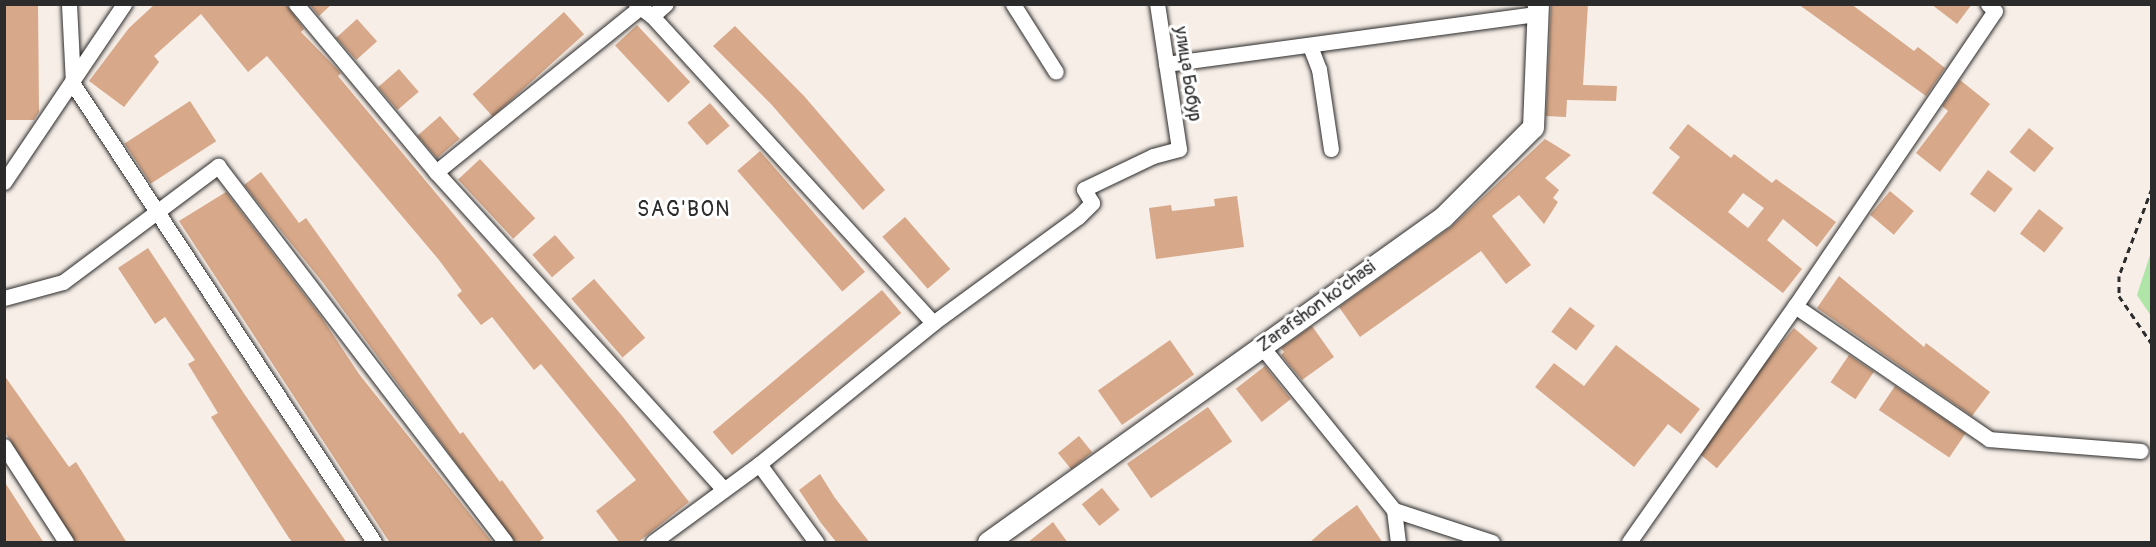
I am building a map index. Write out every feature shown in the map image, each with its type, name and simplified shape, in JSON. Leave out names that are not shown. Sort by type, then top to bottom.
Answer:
[{"type":"street","points":[[69,4],[74,84],[374,543]]},
{"type":"street","points":[[4,182],[74,84],[124,4]]},
{"type":"street","points":[[296,4],[436,172],[723,489]]},
{"type":"street","points":[[436,172],[642,9],[666,4]]},
{"type":"street","points":[[1012,4],[1056,72]]},
{"type":"street","name":"улица Бобур","points":[[933,322],[1078,217],[1092,203],[1084,189],[1153,156],[1179,149],[1157,4]]},
{"type":"street","points":[[1629,543],[1795,306],[1992,8]]},
{"type":"street","points":[[642,9],[933,322],[759,464],[653,543]]},
{"type":"street","points":[[1166,64],[1310,46],[1538,9]]},
{"type":"street","name":"Zarafshon ko'chasi","points":[[988,543],[1443,217],[1533,127],[1538,9]]},
{"type":"street","points":[[1310,46],[1319,69],[1331,149]]},
{"type":"street","points":[[4,298],[63,282],[218,166],[505,543]]},
{"type":"street","points":[[1795,306],[1989,439],[2141,451]]},
{"type":"street","points":[[1262,347],[1394,510],[1492,543]]},
{"type":"street","points":[[4,446],[66,543]]},
{"type":"street","points":[[759,464],[816,543]]},
{"type":"street","points":[[1394,510],[1397,542]]},
{"type":"path","points":[[2151,188],[2119,276],[2119,297],[2151,344]]},
{"type":"green space","points":[[2151,252],[2151,316],[2137,295]]},
{"type":"building","points":[[4,4],[38,4],[39,112],[34,120],[4,120]]},
{"type":"building","points":[[155,4],[286,4],[304,29],[301,32],[341,73],[338,76],[623,417],[689,502],[637,543],[620,543],[596,511],[636,480],[541,364],[534,370],[492,317],[481,325],[457,295],[462,291],[439,260],[267,56],[248,72],[201,14],[154,56],[159,62],[124,107],[89,81],[129,28]]},
{"type":"building","points":[[309,4],[332,4],[319,16]]},
{"type":"building","points":[[1551,4],[1588,4],[1583,85],[1617,86],[1616,101],[1567,100],[1566,117],[1546,116]]},
{"type":"building","points":[[1798,4],[1851,4],[1914,51],[1918,47],[1945,68],[1926,96]]},
{"type":"building","points":[[1931,4],[1972,4],[1957,24]]},
{"type":"building","points":[[564,12],[584,34],[493,117],[473,94]]},
{"type":"building","points":[[357,19],[377,41],[356,60],[336,38]]},
{"type":"building","points":[[637,25],[690,82],[668,103],[615,45]]},
{"type":"building","points":[[735,26],[804,96],[885,190],[863,210],[771,104],[713,46]]},
{"type":"building","points":[[399,69],[419,92],[398,110],[378,87]]},
{"type":"building","points":[[1960,80],[1990,104],[1940,172],[1916,153],[1948,111],[1942,106]]},
{"type":"building","points":[[190,101],[216,141],[151,184],[125,143]]},
{"type":"building","points":[[710,103],[730,126],[707,145],[687,123]]},
{"type":"building","points":[[440,116],[460,139],[437,158],[417,136]]},
{"type":"building","points":[[1688,124],[1731,158],[1734,154],[1772,183],[1776,179],[1836,222],[1817,247],[1783,219],[1767,240],[1802,269],[1783,293],[1652,193],[1680,157],[1669,148]],"holes":[[[1743,193],[1764,208],[1748,228],[1728,212]]]},
{"type":"building","points":[[2029,128],[2054,148],[2034,172],[2009,152]]},
{"type":"building","points":[[1545,139],[1571,155],[1545,178],[1559,190],[1553,198],[1558,202],[1544,224],[1519,195],[1492,216],[1531,265],[1506,284],[1481,251],[1360,337],[1339,307],[1451,227]]},
{"type":"building","points":[[760,151],[865,272],[842,291],[737,171]]},
{"type":"building","points":[[480,159],[535,218],[513,239],[458,179]]},
{"type":"building","points":[[1988,170],[2013,189],[1995,213],[1970,194]]},
{"type":"building","points":[[261,172],[299,223],[306,218],[460,434],[463,432],[500,482],[502,480],[544,538],[537,543],[515,543],[324,284],[244,185]]},
{"type":"building","points":[[1890,191],[1914,211],[1894,235],[1870,215]]},
{"type":"building","points":[[226,192],[322,318],[359,374],[493,543],[390,543],[179,221]]},
{"type":"building","points":[[1237,196],[1244,247],[1156,259],[1149,208],[1171,205],[1172,211],[1215,206],[1214,199]]},
{"type":"building","points":[[2039,209],[2063,228],[2044,253],[2020,233]]},
{"type":"building","points":[[905,217],[950,269],[928,289],[882,237]]},
{"type":"building","points":[[555,235],[575,258],[552,277],[532,255]]},
{"type":"building","points":[[148,248],[347,543],[293,543],[289,538],[211,417],[218,413],[188,364],[195,360],[165,317],[155,324],[118,268]]},
{"type":"building","points":[[1839,276],[1924,347],[1926,343],[1990,392],[1972,416],[1817,308]]},
{"type":"building","points":[[594,279],[645,338],[623,358],[571,299]]},
{"type":"building","points":[[882,290],[901,313],[732,455],[713,432]]},
{"type":"building","points":[[1570,307],[1595,326],[1576,350],[1551,332]]},
{"type":"building","points":[[1312,326],[1334,357],[1302,380],[1281,355],[1284,352],[1281,348]]},
{"type":"building","points":[[1794,328],[1818,348],[1717,468],[1693,448]]},
{"type":"building","points":[[1170,340],[1194,374],[1122,425],[1098,390]]},
{"type":"building","points":[[1616,345],[1700,409],[1681,434],[1668,424],[1634,467],[1535,387],[1554,363],[1584,386]]},
{"type":"building","points":[[1849,355],[1874,372],[1855,399],[1831,382]]},
{"type":"building","points":[[1265,366],[1291,399],[1262,422],[1236,389]]},
{"type":"building","points":[[4,375],[69,467],[76,462],[127,543],[76,543],[4,431]]},
{"type":"building","points":[[1895,386],[1965,434],[1949,458],[1879,410]]},
{"type":"building","points":[[1208,407],[1232,441],[1151,498],[1127,464]]},
{"type":"building","points":[[1079,436],[1092,452],[1071,469],[1058,453]]},
{"type":"building","points":[[820,474],[835,498],[870,543],[837,543],[821,523],[799,490]]},
{"type":"building","points":[[4,481],[31,523],[44,543],[4,543]]},
{"type":"building","points":[[1102,488],[1120,510],[1099,526],[1082,504]]},
{"type":"building","points":[[1357,505],[1383,543],[1309,543],[1326,528]]},
{"type":"building","points":[[1053,522],[1068,543],[1027,543]]},
{"type":"district","name":"SAG'BON","points":[[684,210]]}]
